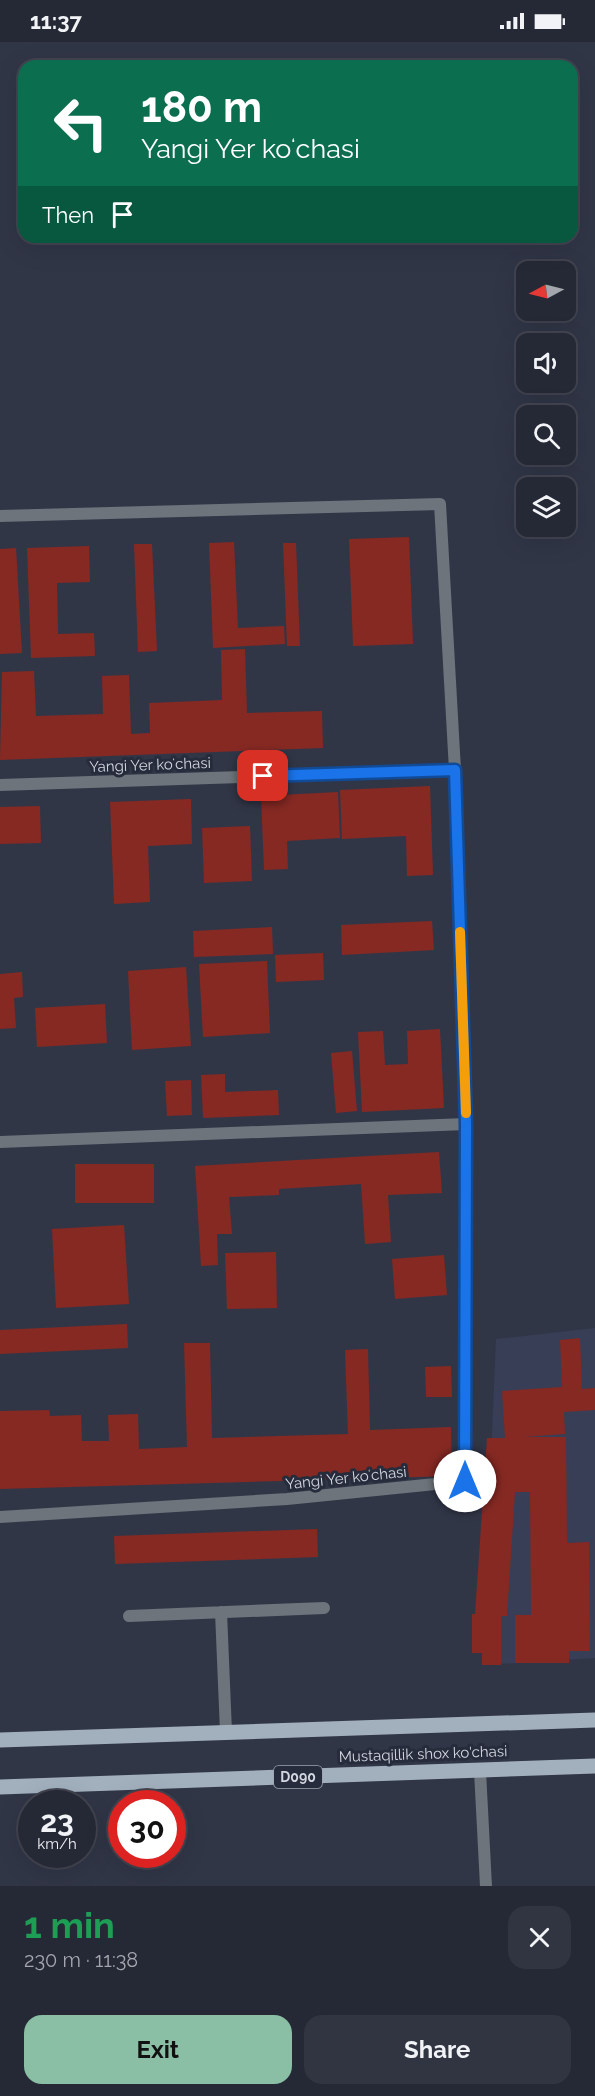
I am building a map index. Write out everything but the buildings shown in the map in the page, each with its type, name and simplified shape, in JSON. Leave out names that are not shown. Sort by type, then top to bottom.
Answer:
[{"type":"main road","name":"Mustaqillik shox ko'chasi","points":[[0,1740],[595,1720]]},
{"type":"main road","name":"Mustaqillik shox ko'chasi","points":[[0,1787],[595,1766]]},
{"type":"street","points":[[0,516],[440,504],[455,770]]},
{"type":"street","name":"Yangi Yer koʻchasi","points":[[0,785],[455,770],[466,1124],[465,1481],[287,1499],[0,1517]]},
{"type":"street","points":[[0,1142],[466,1124]]},
{"type":"street","points":[[129,1616],[324,1608]]},
{"type":"street","points":[[220,1612],[226,1732]]},
{"type":"street","points":[[480,1770],[486,1886]]},
{"type":"shaded area","points":[[595,1328],[595,1658],[482,1665],[496,1339]]},
{"type":"slow traffic","points":[[460,932],[466,1113]]},
{"type":"route","points":[[263,776],[455,770],[466,1124],[465,1481]]}]
